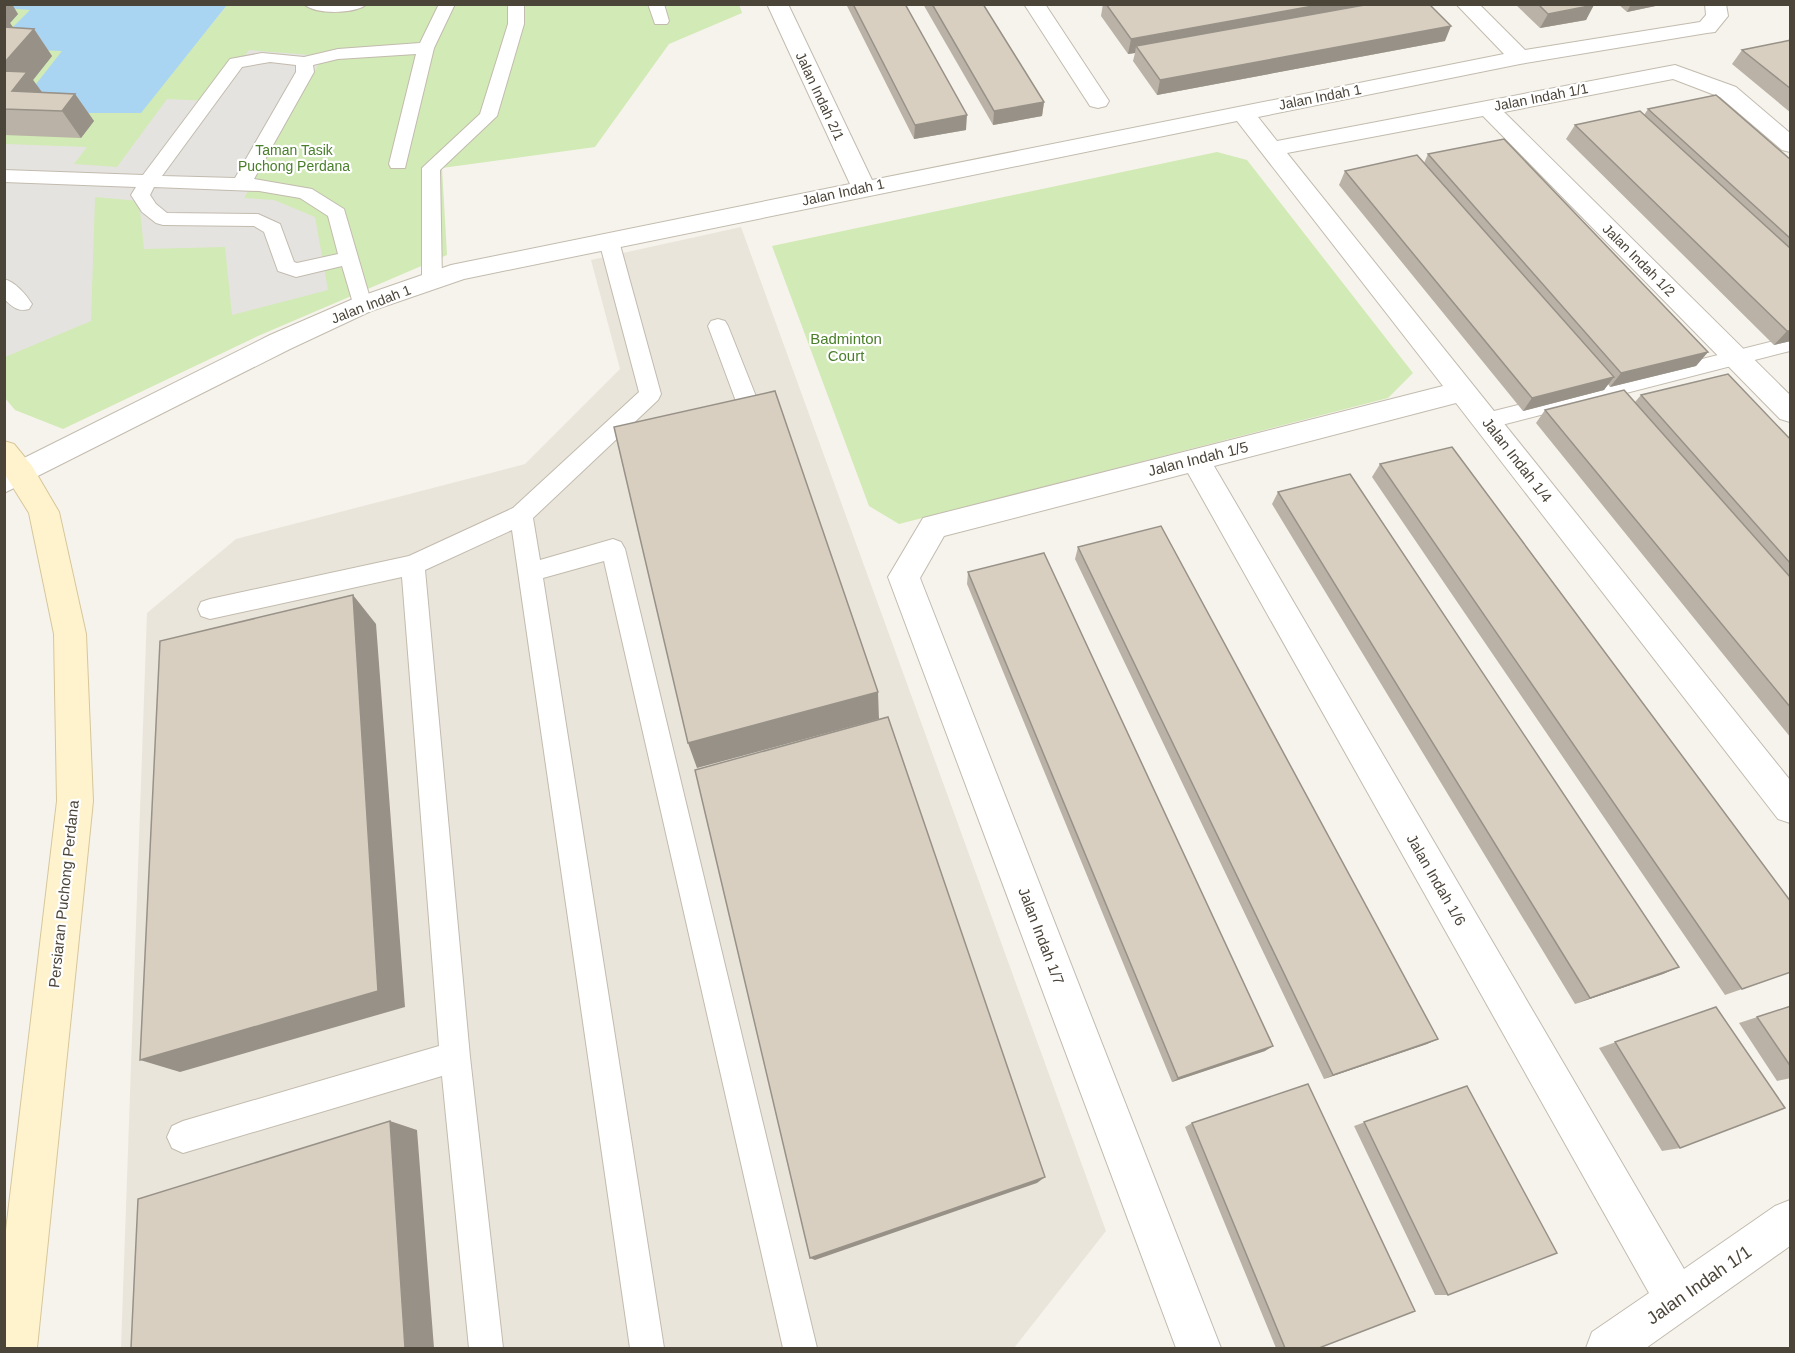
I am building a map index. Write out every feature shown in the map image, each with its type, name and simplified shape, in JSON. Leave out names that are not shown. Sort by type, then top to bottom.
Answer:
[{"type":"main road","name":"Persiaran Puchong Perdana","points":[[10,469],[44,512],[70,634],[75,801],[15,1348]]},
{"type":"street","name":"Jalan Indah 2/1","points":[[777,4],[864,188]]},
{"type":"street","points":[[1034,4],[1098,101]]},
{"type":"street","points":[[1466,4],[1520,57]]},
{"type":"street","name":"Jalan Indah 1","points":[[10,469],[362,305],[460,271],[1520,57],[1707,27],[1716,10]]},
{"type":"street","name":"Jalan Indah 1/1","points":[[1272,149],[1675,72],[1728,92],[1791,145]]},
{"type":"street","name":"Jalan Indah 1/2","points":[[1488,108],[1791,412]]},
{"type":"street","name":"Jalan Indah 1/4","points":[[1243,113],[1791,807]]},
{"type":"street","name":"Jalan Indah 1/5","points":[[934,527],[1463,391]]},
{"type":"street","name":"Jalan Indah 1/6","points":[[1195,460],[1677,1300]]},
{"type":"street","name":"Jalan Indah 1/7","points":[[934,527],[904,577],[1198,1348]]},
{"type":"street","name":"Jalan Indah 1/1","points":[[1608,1348],[1791,1221]]},
{"type":"lane","points":[[312,4],[323,8],[359,4]]},
{"type":"lane","points":[[398,164],[426,48],[447,4]]},
{"type":"lane","points":[[432,281],[431,168],[488,116],[516,24],[516,4]]},
{"type":"lane","points":[[656,4],[661,21]]},
{"type":"lane","points":[[350,258],[296,270],[285,266],[273,228],[258,220],[163,219],[149,208],[140,195],[236,63],[256,56],[285,57],[304,62],[338,54],[426,48]]},
{"type":"lane","points":[[242,183],[305,72],[304,62]]},
{"type":"lane","points":[[4,176],[242,183],[305,193],[337,213],[362,305]]},
{"type":"lane","points":[[210,609],[413,566],[521,515],[598,444],[650,394],[609,241]]},
{"type":"lane","points":[[4,286],[22,304]]},
{"type":"lane","points":[[703,420],[750,409],[718,326]]},
{"type":"lane","points":[[1486,421],[1791,344]]},
{"type":"lane","points":[[598,444],[633,436]]},
{"type":"lane","points":[[521,515],[648,1348]]},
{"type":"lane","points":[[530,572],[613,549],[800,1348]]},
{"type":"lane","points":[[413,566],[455,1057],[486,1348]]},
{"type":"lane","points":[[183,1137],[455,1057]]},
{"type":"shaded area","points":[[249,50],[323,56],[244,198],[274,200],[315,217],[328,290],[232,315],[225,247],[144,249],[139,201],[95,197],[91,321],[5,357],[5,144],[87,147],[74,164],[117,167],[167,99],[210,101]]},
{"type":"shaded area","points":[[741,227],[1106,1231],[1014,1348],[121,1348],[147,613],[236,539],[525,464],[620,369],[591,260]]},
{"type":"green space","name":"Taman Tasik Puchong Perdana","points":[[739,4],[742,13],[669,44],[595,147],[442,168],[447,255],[258,336],[63,429],[15,410],[5,398],[4,8],[30,9],[141,112],[227,5]]},
{"type":"green space","name":"Badminton Court","points":[[1217,152],[1247,160],[1413,373],[1388,398],[899,524],[869,506],[772,246]]},
{"type":"water","points":[[5,4],[227,5],[141,113],[48,113],[61,93],[29,93],[62,51],[15,49],[10,30],[30,10],[5,8]]},
{"type":"building","points":[[853,4],[905,4],[967,115],[915,125]]},
{"type":"building","points":[[932,4],[983,4],[1044,102],[994,111]]},
{"type":"building","points":[[1106,4],[1324,4],[1131,39]]},
{"type":"building","points":[[1370,4],[1429,4],[1451,26],[1160,80],[1136,46]]},
{"type":"building","points":[[1538,4],[1593,4],[1594,5],[1548,14]]},
{"type":"building","points":[[4,27],[34,29],[4,63]]},
{"type":"building","points":[[1791,40],[1791,89],[1742,50]]},
{"type":"building","points":[[4,71],[27,72],[12,91],[75,94],[62,111],[4,109]]},
{"type":"building","points":[[1716,95],[1791,160],[1791,239],[1648,109]]},
{"type":"building","points":[[1640,111],[1791,249],[1791,331],[1787,331],[1575,125]]},
{"type":"building","points":[[1504,139],[1708,352],[1621,373],[1428,154]]},
{"type":"building","points":[[1417,155],[1614,377],[1532,398],[1345,171]]},
{"type":"building","points":[[1728,374],[1791,440],[1791,564],[1641,395]]},
{"type":"building","points":[[1624,390],[1791,578],[1791,708],[1545,410]]},
{"type":"building","points":[[775,391],[878,692],[688,743],[614,427]]},
{"type":"building","points":[[1452,447],[1791,902],[1791,972],[1742,989],[1380,464]]},
{"type":"building","points":[[1350,474],[1679,967],[1590,998],[1278,492]]},
{"type":"building","points":[[1161,526],[1438,1039],[1333,1075],[1078,547]]},
{"type":"building","points":[[1044,553],[1273,1046],[1178,1078],[968,572]]},
{"type":"building","points":[[353,595],[378,991],[140,1060],[160,641]]},
{"type":"building","points":[[888,717],[1045,1177],[810,1258],[695,770]]},
{"type":"building","points":[[1791,1006],[1791,1067],[1757,1017]]},
{"type":"building","points":[[1716,1007],[1785,1108],[1680,1148],[1615,1042]]},
{"type":"building","points":[[1308,1084],[1415,1311],[1319,1348],[1285,1348],[1192,1123]]},
{"type":"building","points":[[1467,1086],[1557,1253],[1448,1295],[1364,1122]]},
{"type":"building","points":[[390,1121],[405,1348],[131,1348],[138,1199]]}]
